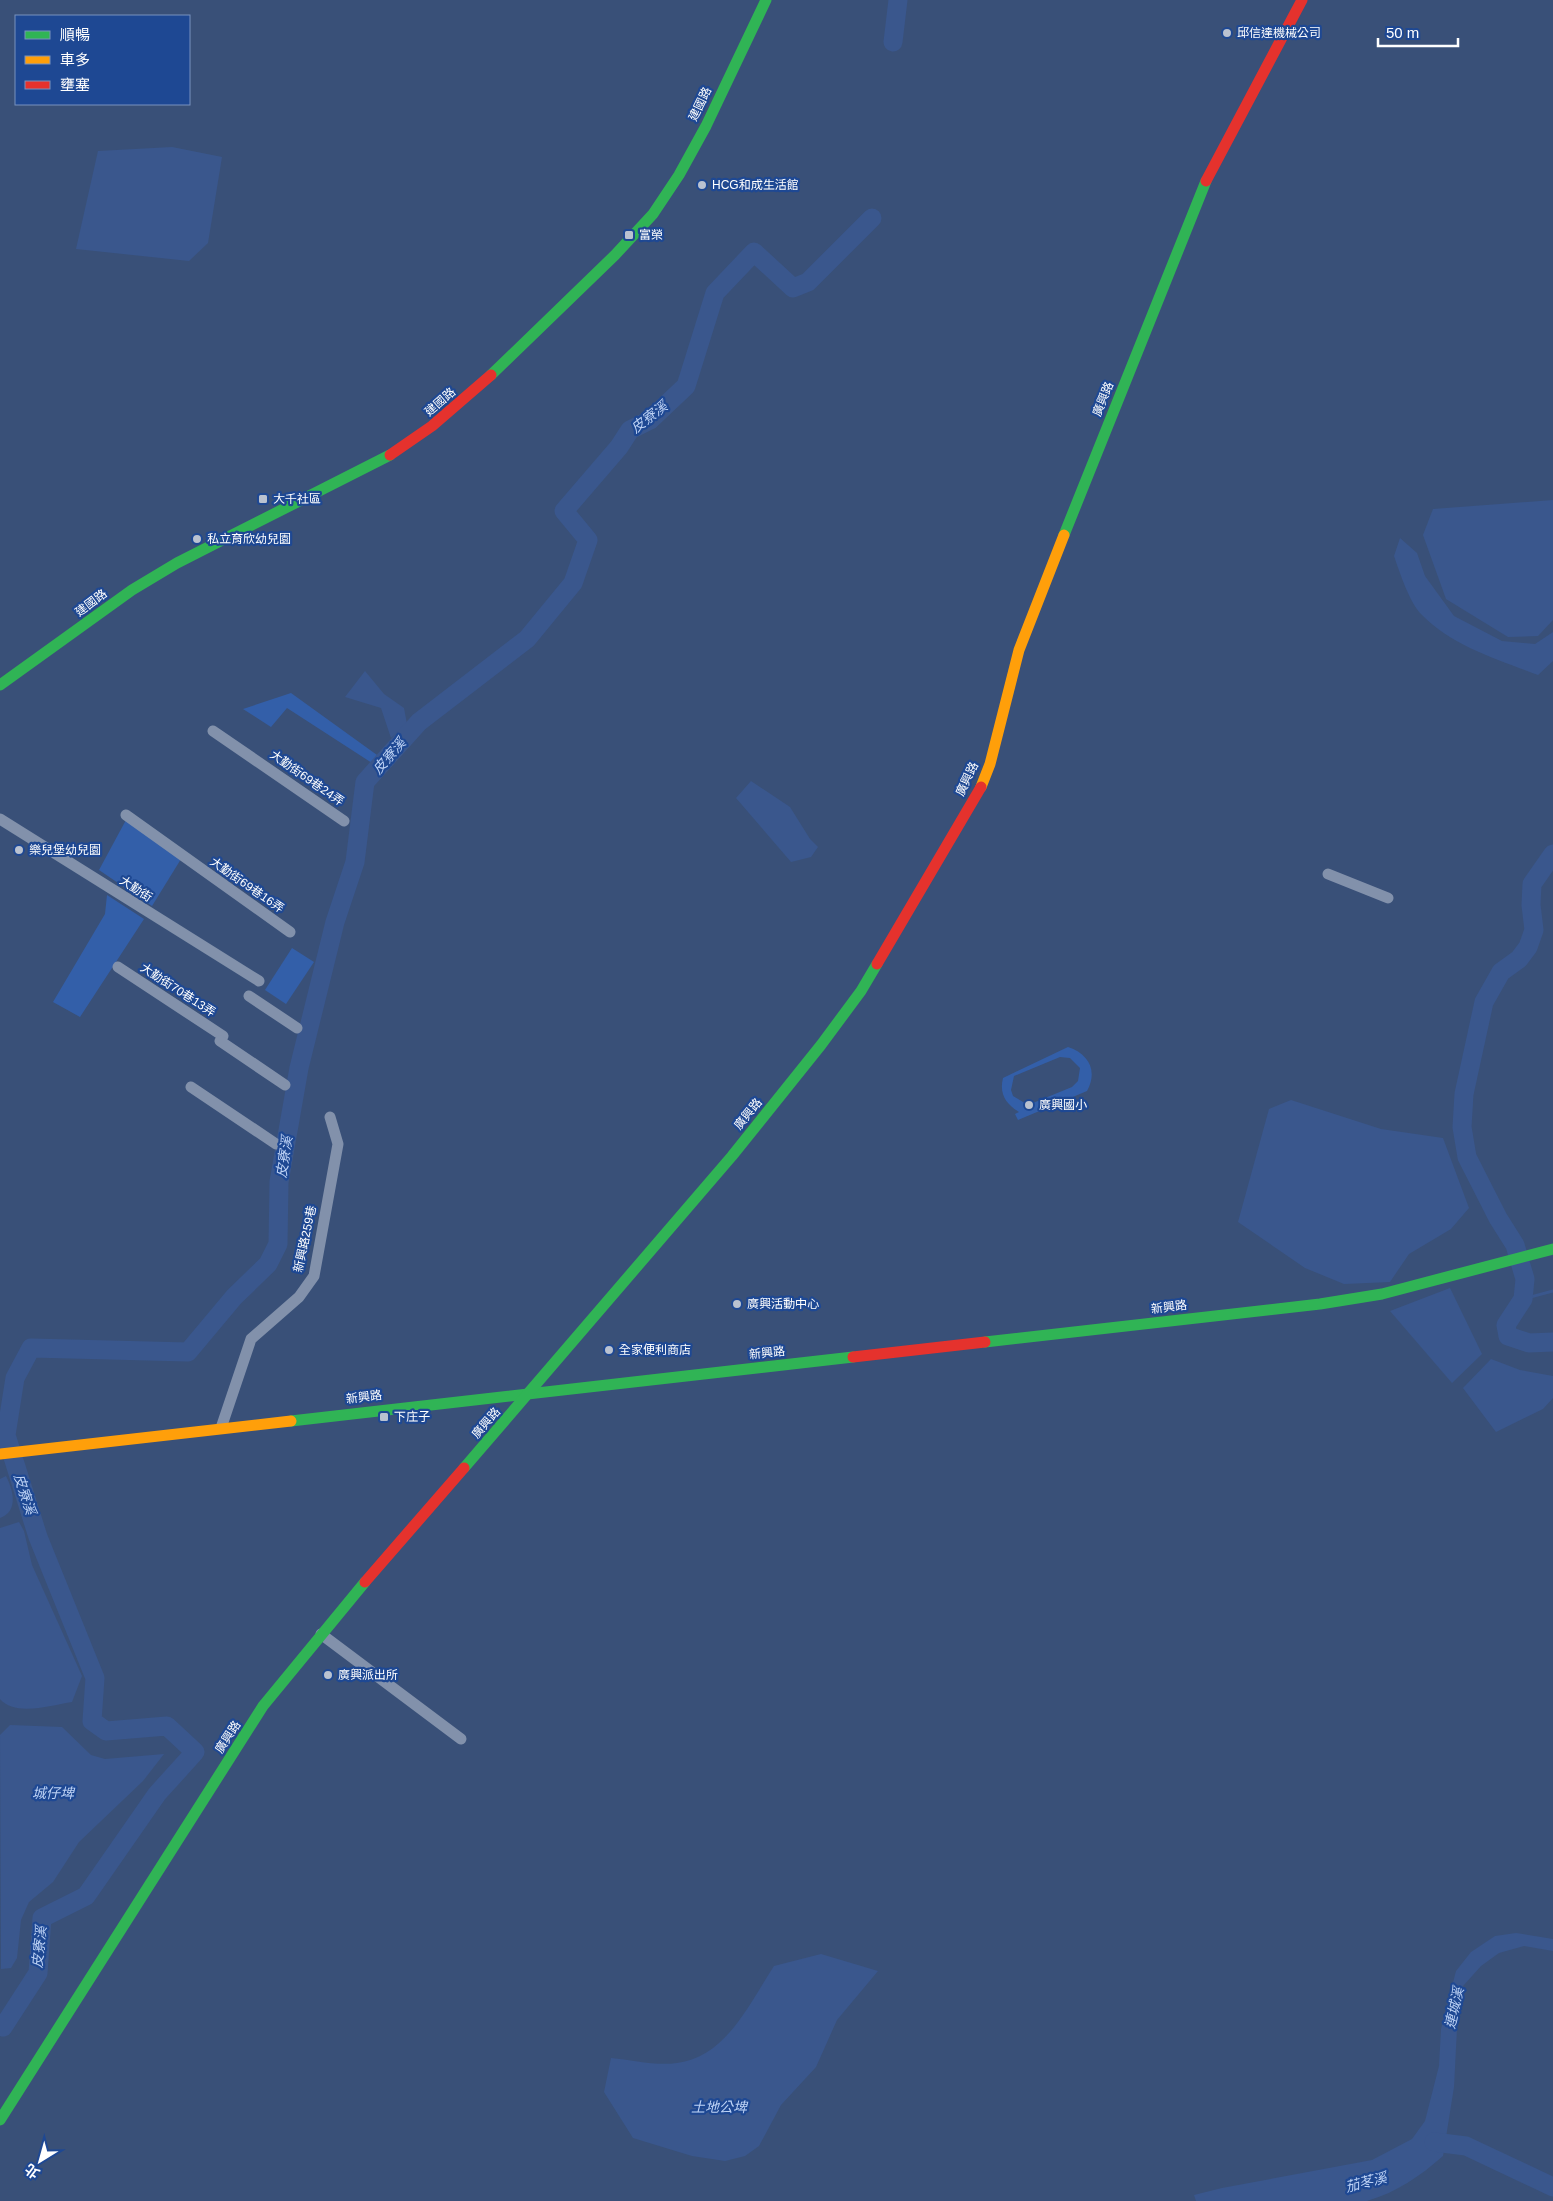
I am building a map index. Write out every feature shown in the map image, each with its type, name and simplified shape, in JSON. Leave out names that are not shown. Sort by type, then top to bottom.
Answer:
[{"type":"street","name":"建國路","points":[[0,685],[149,580],[221,541],[384,459],[408,445],[437,423],[508,359],[633,239],[663,200],[684,164],[766,0]]},
{"type":"street","name":"廣興路","points":[[0,2120],[264,1706],[322,1634],[732,1156],[821,1045],[861,991],[981,786],[990,764],[1019,650],[1201,188],[1302,0]]},
{"type":"street","name":"大勤街69巷24弄","points":[[213,731],[344,821]]},
{"type":"street","name":"大勤街69巷16弄","points":[[126,815],[290,932]]},
{"type":"street","name":"大勤街","points":[[0,819],[259,982]]},
{"type":"street","points":[[1328,874],[1388,898]]},
{"type":"street","name":"大勤街70巷13弄","points":[[118,967],[285,1085]]},
{"type":"street","points":[[249,996],[297,1028]]},
{"type":"street","points":[[191,1087],[276,1144]]},
{"type":"street","name":"新興路259巷","points":[[220,1428],[251,1339],[299,1298],[314,1276],[338,1144],[330,1118]]},
{"type":"street","name":"新興路","points":[[0,1454],[1320,1304],[1382,1294],[1553,1249]]},
{"type":"street","points":[[322,1634],[460,1739]]},
{"type":"shaded area","points":[[291,693],[377,755],[372,763],[287,708],[271,727],[243,709]]},
{"type":"shaded area","points":[[126,820],[181,859],[152,906],[99,870]]},
{"type":"shaded area","points":[[107,895],[144,919],[80,1017],[53,1002],[105,914]]},
{"type":"shaded area","points":[[292,948],[314,962],[286,1004],[265,990]]},
{"type":"shaded area","points":[[1068,1047],[1081,1054],[1090,1064],[1092,1077],[1087,1091],[1018,1120],[1015,1114],[1019,1112],[1010,1106],[1003,1094],[1003,1078]],"holes":[[[1060,1057],[1070,1058],[1080,1068],[1078,1081],[1072,1087],[1028,1105],[1013,1096],[1011,1090],[1014,1076]]]},
{"type":"water","points":[[172,147],[222,157],[208,243],[189,261],[76,249],[98,151]]},
{"type":"water","points":[[1553,500],[1553,620],[1538,636],[1508,637],[1446,599],[1423,535],[1433,509]]},
{"type":"water","points":[[1400,538],[1417,553],[1425,576],[1454,616],[1502,641],[1535,644],[1553,632],[1553,661],[1538,675],[1492,658],[1462,644],[1434,626],[1417,609],[1402,579],[1394,556]]},
{"type":"water","points":[[365,671],[384,694],[404,708],[407,724],[391,738],[381,708],[345,697]]},
{"type":"water","points":[[751,781],[790,807],[810,839],[818,847],[811,857],[791,862],[736,798]]},
{"type":"water","points":[[1291,1100],[1381,1129],[1443,1138],[1469,1208],[1451,1229],[1409,1254],[1390,1282],[1344,1284],[1305,1268],[1238,1222],[1269,1109]]},
{"type":"water","points":[[1450,1288],[1482,1354],[1452,1383],[1390,1311]]},
{"type":"water","points":[[1491,1359],[1520,1370],[1553,1376],[1553,1398],[1543,1409],[1496,1432],[1463,1388]]},
{"type":"water","points":[[6,1476],[11,1487],[13,1500],[10,1510],[0,1518],[0,1479]]},
{"type":"water","points":[[19,1522],[24,1531],[32,1565],[82,1676],[72,1702],[24,1709],[7,1704],[0,1699],[0,1528]]},
{"type":"water","name":"城仔埤","points":[[10,1725],[62,1727],[91,1755],[105,1759],[164,1754],[143,1781],[79,1842],[53,1882],[29,1902],[21,1920],[17,1958],[11,1968],[1,1969],[0,1735]]},
{"type":"water","points":[[1516,1933],[1553,1939],[1553,1951],[1524,1946],[1499,1953],[1481,1966],[1463,1986],[1458,2009],[1454,2087],[1443,2156],[1434,2164],[1398,2188],[1367,2201],[1196,2201],[1194,2195],[1222,2188],[1372,2160],[1412,2139],[1425,2121],[1439,2066],[1441,2029],[1456,1971],[1471,1952],[1495,1936]]},
{"type":"water","name":"土地公埤","points":[[821,1954],[878,1971],[837,2020],[816,2067],[781,2105],[759,2146],[745,2156],[725,2161],[692,2156],[633,2138],[604,2092],[611,2058],[661,2064],[694,2059],[709,2051],[723,2040],[745,2012],[774,1966]]},
{"type":"waterway","name":"皮寮溪","points":[[893,42],[898,0]]},
{"type":"waterway","name":"皮寮溪","points":[[0,2026],[3,2027],[38,1973],[42,1918],[86,1896],[157,1794],[195,1752],[167,1726],[106,1731],[92,1721],[95,1678],[38,1537],[6,1435],[15,1378],[31,1348],[188,1352],[234,1297],[268,1264],[278,1244],[279,1182],[299,1068],[335,922],[355,862],[365,782],[419,722],[527,639],[573,583],[588,540],[564,511],[619,447],[630,430],[650,420],[686,386],[715,293],[754,252],[793,288],[808,282],[872,218]]},
{"type":"waterway","points":[[1553,854],[1532,884],[1531,905],[1534,930],[1528,947],[1519,959],[1501,972],[1484,1002],[1464,1094],[1462,1127],[1467,1157],[1498,1218],[1515,1245],[1525,1279],[1523,1299],[1506,1325],[1508,1336],[1529,1343],[1553,1342]]},
{"type":"waterway","points":[[1523,1299],[1553,1291]]},
{"type":"waterway","points":[[1434,2142],[1466,2146],[1553,2187]]},
{"type":"traffic: fast","points":[[491,375],[615,255],[653,214],[679,175],[706,126],[766,0]]},
{"type":"traffic: fast","points":[[1064,535],[1206,181]]},
{"type":"traffic: fast","points":[[0,685],[132,590],[177,563],[390,455]]},
{"type":"traffic: fast","points":[[464,1468],[732,1156],[821,1045],[861,991],[877,964]]},
{"type":"traffic: fast","points":[[985,1342],[1320,1304],[1382,1294],[1553,1249]]},
{"type":"traffic: fast","points":[[291,1421],[853,1357]]},
{"type":"traffic: fast","points":[[0,2120],[263,1706],[365,1582]]},
{"type":"traffic: slow","points":[[981,787],[990,764],[1019,650],[1064,535]]},
{"type":"traffic: slow","points":[[0,1454],[291,1421]]},
{"type":"traffic: jam","points":[[1206,181],[1302,0]]},
{"type":"traffic: jam","points":[[390,455],[432,426],[491,375]]},
{"type":"traffic: jam","points":[[877,964],[981,787]]},
{"type":"traffic: jam","points":[[853,1357],[985,1342]]},
{"type":"traffic: jam","points":[[365,1582],[464,1468]]},
{"type":"place","name":"邱信達機械公司","points":[[1227,33]]},
{"type":"place","name":"HCG和成生活館","points":[[702,185]]},
{"type":"place","name":"富榮","points":[[629,235]]},
{"type":"place","name":"大千社區","points":[[263,499]]},
{"type":"place","name":"私立育欣幼兒園","points":[[197,539]]},
{"type":"place","name":"樂兒堡幼兒園","points":[[19,850]]},
{"type":"place","name":"廣興國小","points":[[1029,1105]]},
{"type":"place","name":"廣興活動中心","points":[[737,1304]]},
{"type":"place","name":"全家便利商店","points":[[609,1350]]},
{"type":"place","name":"下庄子","points":[[384,1417]]},
{"type":"place","name":"廣興派出所","points":[[328,1675]]},
{"type":"water label","name":"連城溪","points":[[1454,2008]]},
{"type":"water label","name":"茄苳溪","points":[[1366,2182]]}]
